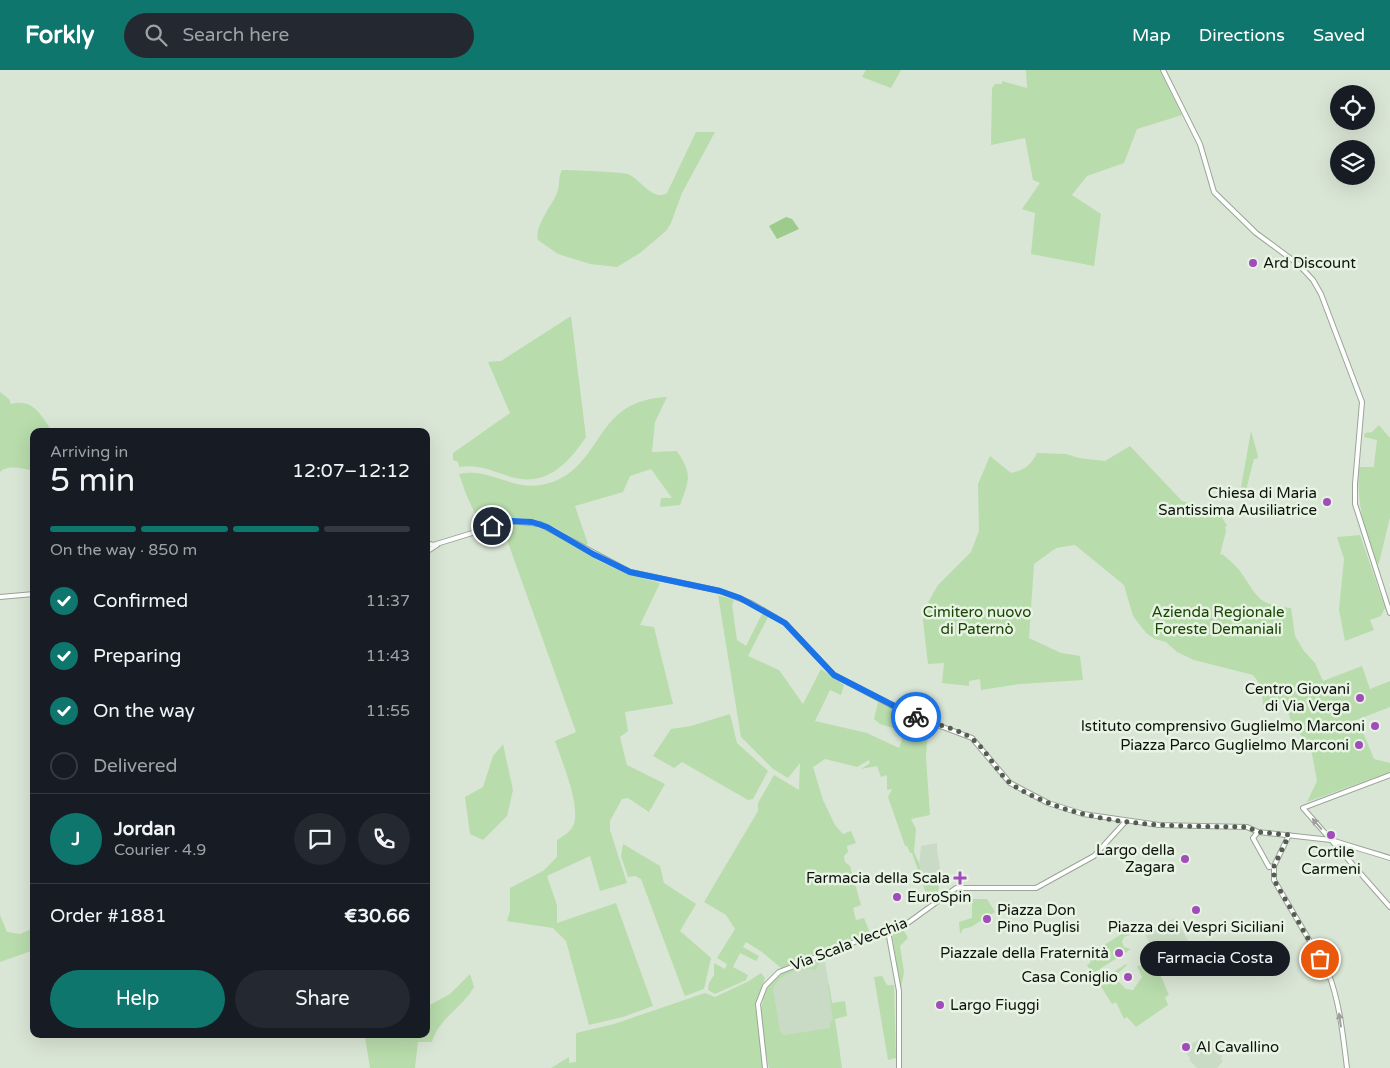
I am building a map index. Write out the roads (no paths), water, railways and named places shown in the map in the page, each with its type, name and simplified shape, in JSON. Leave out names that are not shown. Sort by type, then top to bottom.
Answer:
[{"type":"street","points":[[1163,70],[1200,144],[1214,192],[1256,233],[1298,264],[1318,287],[1360,394],[1362,410],[1355,484],[1356,507],[1390,613]]},
{"type":"street","points":[[430,544],[444,542],[511,521],[532,522],[547,527],[593,554],[630,572],[720,591],[740,598],[785,623],[802,639],[826,668],[840,679],[908,714],[972,738],[1002,776],[1017,788],[1061,808],[1083,814],[1126,821],[1177,826],[1247,827],[1258,832],[1331,840],[1390,858]]},
{"type":"street","points":[[430,550],[444,542]]},
{"type":"street","points":[[0,597],[30,594]]},
{"type":"street","points":[[1390,775],[1303,808],[1390,907]]},
{"type":"street","name":"Via Scala Vecchia","points":[[765,1068],[758,1004],[765,986],[779,972],[867,937],[907,924],[956,888],[1036,888],[1094,856],[1126,821]]},
{"type":"street","points":[[1250,830],[1267,865],[1274,866]]},
{"type":"street","points":[[1253,838],[1258,832]]},
{"type":"street","points":[[1291,836],[1274,866],[1274,880],[1328,972],[1338,1005],[1347,1068]]},
{"type":"street","points":[[888,931],[899,991],[899,1068]]},
{"type":"place","name":"Ard Discount","points":[[1253,263]]},
{"type":"place","name":"Chiesa di Maria Santissima Ausiliatrice","points":[[1327,502]]},
{"type":"place","name":"Centro Giovani di Via Verga","points":[[1360,698]]},
{"type":"place","name":"Istituto comprensivo Guglielmo Marconi","points":[[1375,726]]},
{"type":"place","name":"Piazza Parco Guglielmo Marconi","points":[[1359,745]]},
{"type":"place","name":"Cortile Carmeni","points":[[1331,835]]},
{"type":"place","name":"Largo della Zagara","points":[[1185,859]]},
{"type":"place","name":"Farmacia della Scala","points":[[960,878]]},
{"type":"place","name":"EuroSpin","points":[[897,897]]},
{"type":"place","name":"Piazza dei Vespri Siciliani","points":[[1196,910]]},
{"type":"place","name":"Piazza Don Pino Puglisi","points":[[987,919]]},
{"type":"place","name":"Piazzale della Fraternità","points":[[1119,953]]},
{"type":"place","name":"Farmacia Costa","points":[[1320,959]]},
{"type":"place","name":"Casa Coniglio","points":[[1128,977]]},
{"type":"place","name":"Largo Fiuggi","points":[[940,1005]]},
{"type":"place","name":"Al Cavallino","points":[[1186,1047]]},
{"type":"park label","name":"Cimitero nuovo di Paternò","points":[[977,620]]},
{"type":"park label","name":"Azienda Regionale Foreste Demaniali","points":[[1218,620]]}]
